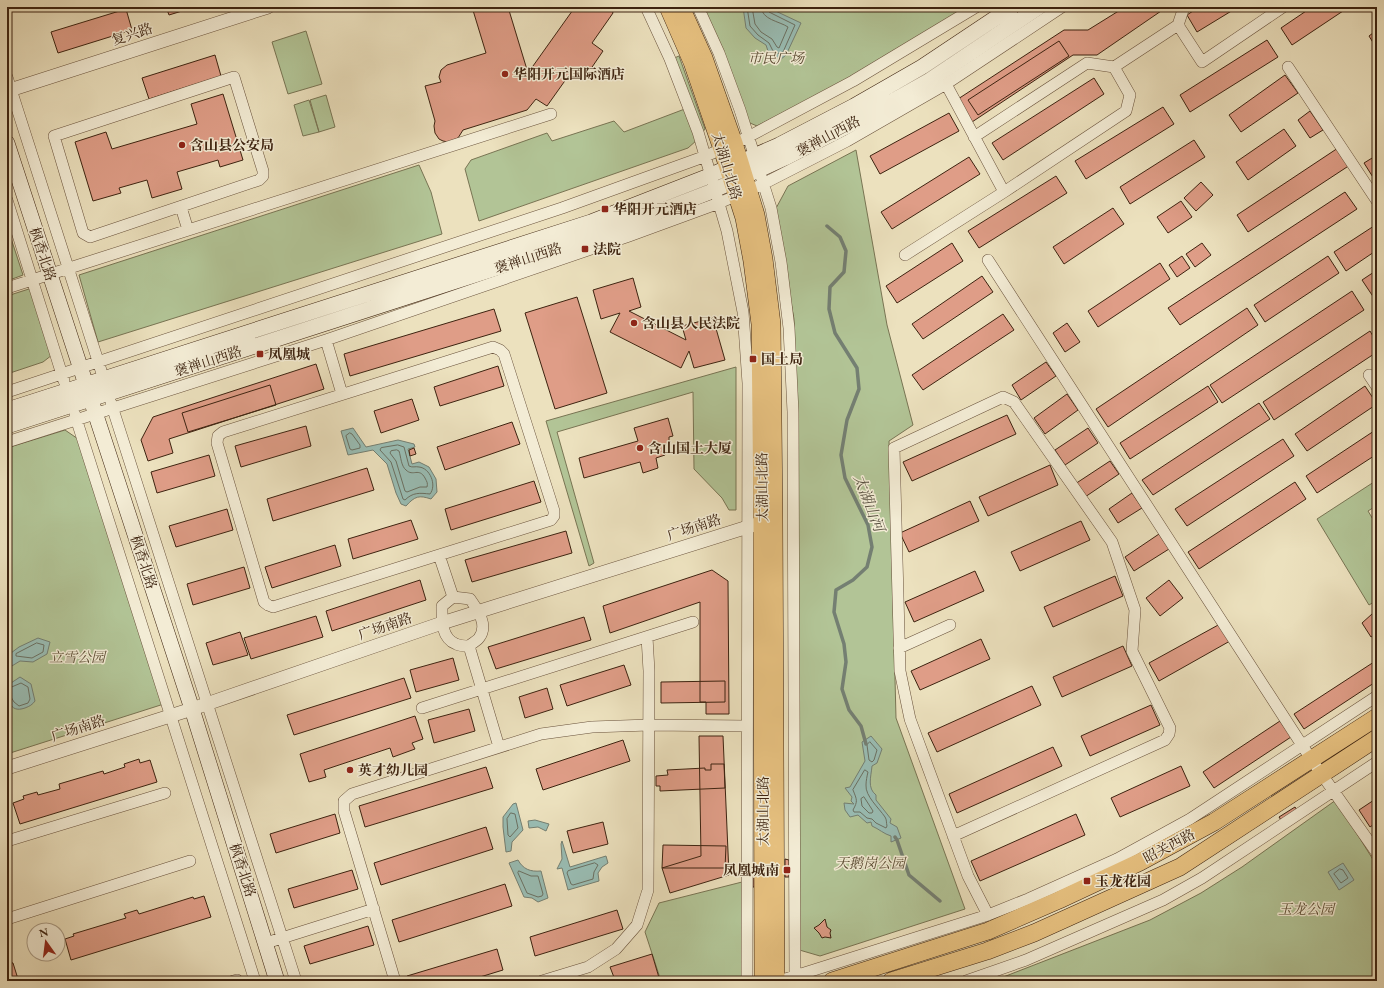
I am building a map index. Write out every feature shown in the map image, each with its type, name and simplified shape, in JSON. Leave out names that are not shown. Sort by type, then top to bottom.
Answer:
[{"type":"main road","name":"太湖山北路","points":[[668,7],[692,62],[735,143]]},
{"type":"main road","name":"太湖山北路","points":[[681,7],[704,58],[735,143],[745,176],[756,215],[763,252],[772,324],[761,522],[763,981]]},
{"type":"main road","name":"褒禅山西路","points":[[7,426],[70,398],[88,392],[108,393],[717,197],[745,176],[779,145],[854,106],[922,67],[1012,7]]},
{"type":"main road","name":"褒禅山西路","points":[[88,392],[103,379],[591,222],[711,175],[745,176],[785,158],[861,119],[930,80],[1039,7]]},
{"type":"main road","name":"枫香北路","points":[[7,143],[192,709],[278,981]]},
{"type":"main road","name":"褒禅山西路","points":[[7,410],[70,398]]},
{"type":"main road","name":"太湖山北路","points":[[761,522],[776,981]]},
{"type":"main road","name":"昭关西路","points":[[832,981],[988,931],[1016,911],[1140,862],[1214,822],[1377,717]]},
{"type":"main road","name":"昭关西路","points":[[891,981],[987,951],[1034,933],[1180,866],[1377,738]]},
{"type":"street","name":"复兴路","points":[[9,91],[268,7]]},
{"type":"street","points":[[646,7],[670,59],[706,156],[727,231],[743,312],[761,522],[747,726],[747,981]]},
{"type":"street","points":[[698,7],[719,53],[735,143],[745,176],[771,208],[781,262],[789,328],[793,412],[795,978]]},
{"type":"street","points":[[7,392],[81,369],[562,208],[706,156],[735,143],[853,81],[976,7]]},
{"type":"street","points":[[745,176],[847,141],[946,84],[1062,7]]},
{"type":"street","points":[[974,137],[1087,63],[1114,67],[1178,25],[1184,7]]},
{"type":"street","points":[[1178,25],[1202,62],[1283,7]]},
{"type":"street","points":[[905,255],[1004,192],[1126,111],[1129,104],[1130,95],[1114,67]]},
{"type":"street","points":[[1288,67],[1377,201]]},
{"type":"street","points":[[234,76],[263,171],[263,176],[259,180],[181,207],[90,237],[83,233],[54,136],[234,76]]},
{"type":"street","points":[[7,77],[9,91],[68,268],[296,981]]},
{"type":"street","points":[[946,84],[1004,192]]},
{"type":"street","points":[[7,288],[551,114]]},
{"type":"street","points":[[7,442],[326,340],[629,236],[717,197]]},
{"type":"street","points":[[7,200],[255,981]]},
{"type":"street","points":[[181,207],[188,230]]},
{"type":"street","points":[[988,260],[1311,759],[1377,853]]},
{"type":"street","points":[[326,340],[342,394]]},
{"type":"street","points":[[493,347],[500,350],[504,354],[554,511],[554,516],[551,520],[439,555],[273,606],[268,605],[264,602],[217,443],[218,436],[223,432],[342,394],[493,347]]},
{"type":"street","points":[[1369,375],[1377,387]]},
{"type":"street","points":[[954,836],[1165,740],[1169,734],[1170,728],[1132,651],[1135,610],[1112,542],[1014,402],[1003,397],[894,448],[900,671],[910,719],[968,876],[988,915]]},
{"type":"street","name":"广场南路","points":[[7,768],[171,716],[442,624],[761,522]]},
{"type":"street","points":[[439,555],[453,597]]},
{"type":"street","points":[[453,597],[470,599],[479,612],[483,626],[482,632],[480,637],[469,646],[456,644],[446,636],[442,624],[442,606],[453,597]]},
{"type":"street","points":[[422,708],[647,638],[693,622]]},
{"type":"street","points":[[899,648],[950,625]]},
{"type":"street","points":[[542,981],[588,966],[616,949],[637,925],[648,890],[649,672],[647,638]]},
{"type":"street","points":[[469,646],[499,747]]},
{"type":"street","points":[[779,981],[795,978],[988,915],[1016,911],[1117,859],[1190,819],[1377,696]]},
{"type":"street","points":[[395,981],[344,811],[344,801],[352,794],[541,734],[592,727],[649,725],[747,726]]},
{"type":"street","points":[[966,981],[979,979],[1026,960],[1163,900],[1202,878],[1377,762]]},
{"type":"street","points":[[8,840],[165,793]]},
{"type":"street","points":[[7,920],[190,861]]},
{"type":"street","points":[[266,943],[374,909]]},
{"type":"green space","name":"市民广场","points":[[701,7],[966,7],[887,59],[757,126],[743,120]]},
{"type":"green space","points":[[306,31],[322,84],[288,94],[272,42]]},
{"type":"green space","points":[[679,56],[705,129],[697,140],[688,148],[479,221],[465,169],[471,160],[547,133],[552,141],[614,121],[624,132],[690,107],[672,59]]},
{"type":"green space","points":[[326,95],[335,127],[319,132],[310,100]]},
{"type":"green space","points":[[309,100],[319,132],[303,136],[294,105]]},
{"type":"green space","name":"天鹅岗公园","points":[[856,150],[887,325],[913,425],[889,441],[896,718],[965,909],[820,956],[796,949],[794,319],[774,212],[788,186]]},
{"type":"green space","points":[[419,165],[431,192],[442,234],[98,342],[79,275]]},
{"type":"green space","points":[[7,226],[23,275],[7,281],[7,270],[9,270],[7,263]]},
{"type":"green space","points":[[32,288],[52,355],[43,362],[7,374],[7,296]]},
{"type":"green space","points":[[736,367],[736,510],[729,510],[722,498],[694,469],[693,392],[557,432],[594,563],[589,566],[546,421]]},
{"type":"green space","name":"立雪公园","points":[[65,430],[81,441],[167,703],[7,754],[7,448]]},
{"type":"green space","points":[[1377,480],[1377,507],[1376,506],[1368,511],[1377,526],[1377,600],[1369,605],[1317,519]]},
{"type":"green space","name":"玉龙公园","points":[[1336,800],[1377,866],[1377,981],[993,981],[1150,920],[1201,893],[1242,867]]},
{"type":"green space","points":[[742,882],[742,981],[661,981],[645,932],[659,903]]},
{"type":"water","points":[[743,7],[767,7],[801,23],[786,55],[780,60],[769,54],[766,45],[755,38],[746,28]]},
{"type":"water","points":[[353,428],[366,447],[398,440],[414,444],[415,447],[408,449],[412,464],[419,462],[429,467],[436,479],[437,492],[431,499],[417,497],[406,506],[401,504],[387,464],[373,450],[348,455],[341,431]]},
{"type":"water","points":[[38,638],[50,642],[47,654],[33,662],[20,661],[7,669],[7,656],[19,647]]},
{"type":"water","points":[[20,677],[31,684],[35,701],[33,704],[25,708],[15,709],[10,703],[8,685]]},
{"type":"water","points":[[871,736],[882,749],[877,763],[872,766],[870,782],[871,789],[876,795],[876,800],[891,819],[890,823],[897,827],[901,838],[891,842],[891,836],[872,826],[871,822],[867,823],[858,815],[850,817],[845,810],[844,803],[854,804],[851,801],[852,797],[845,788],[850,787],[865,761],[862,742]]},
{"type":"water","points":[[516,803],[523,830],[512,842],[511,851],[506,852],[503,817],[513,804]]},
{"type":"water","points":[[535,820],[549,824],[546,831],[538,827],[529,828],[528,821]]},
{"type":"water","points":[[562,841],[570,867],[606,856],[608,863],[602,867],[598,873],[599,881],[568,890],[562,868],[557,869],[562,859]]},
{"type":"water","points":[[518,860],[522,866],[527,869],[541,871],[548,898],[538,902],[532,898],[524,897],[509,863]]},
{"type":"water","points":[[1343,863],[1354,880],[1339,890],[1328,872]]},
{"type":"building","points":[[166,7],[195,7],[169,15]]},
{"type":"building","name":"华阳开元国际酒店","points":[[472,7],[508,7],[528,73],[575,7],[611,7],[613,13],[592,43],[603,51],[586,76],[574,68],[547,106],[536,99],[527,110],[463,130],[458,138],[448,142],[439,139],[435,133],[435,121],[425,86],[441,82],[439,77],[441,70],[447,65],[486,53]]},
{"type":"building","points":[[1125,7],[1164,7],[1164,9],[1097,55],[1073,55],[972,122],[958,99],[1064,30],[1088,30]]},
{"type":"building","points":[[1199,7],[1238,7],[1197,32],[1187,15]]},
{"type":"building","points":[[1312,7],[1349,7],[1292,45],[1281,28]]},
{"type":"building","points":[[126,9],[132,30],[58,53],[51,32]]},
{"type":"building","points":[[1377,30],[1377,49],[1369,36]]},
{"type":"building","points":[[1267,40],[1278,57],[1190,112],[1180,95]]},
{"type":"building","points":[[1059,41],[1069,56],[978,115],[968,100]]},
{"type":"building","points":[[215,55],[221,76],[149,99],[142,78]]},
{"type":"building","points":[[1285,75],[1298,93],[1241,132],[1229,115]]},
{"type":"building","points":[[1094,78],[1104,94],[1003,160],[992,143]]},
{"type":"building","name":"含山县公安局","points":[[223,94],[243,160],[220,167],[218,160],[177,172],[182,189],[152,198],[147,180],[119,188],[121,193],[93,201],[75,142],[106,132],[112,149],[197,124],[191,104]]},
{"type":"building","points":[[1163,107],[1174,124],[1086,179],[1075,161]]},
{"type":"building","points":[[1310,111],[1323,130],[1310,138],[1298,120]]},
{"type":"building","points":[[949,113],[959,131],[880,174],[870,156]]},
{"type":"building","points":[[1284,129],[1296,146],[1248,180],[1236,162]]},
{"type":"building","points":[[1194,140],[1205,157],[1130,204],[1120,187]]},
{"type":"building","points":[[1338,148],[1350,165],[1248,232],[1237,215]]},
{"type":"building","points":[[1377,155],[1377,181],[1376,182],[1364,163]]},
{"type":"building","points":[[969,157],[980,174],[892,229],[881,212]]},
{"type":"building","points":[[1056,176],[1067,193],[979,248],[968,231]]},
{"type":"building","points":[[1201,182],[1213,195],[1196,211],[1184,198]]},
{"type":"building","points":[[1345,192],[1357,209],[1180,325],[1168,308]]},
{"type":"building","points":[[1181,201],[1192,217],[1168,233],[1157,217]]},
{"type":"building","points":[[1113,208],[1124,224],[1064,264],[1053,247]]},
{"type":"building","points":[[1377,224],[1377,250],[1346,271],[1334,252]]},
{"type":"building","points":[[952,243],[963,261],[897,303],[886,286]]},
{"type":"building","points":[[1202,243],[1211,255],[1195,267],[1186,254]]},
{"type":"building","points":[[1182,256],[1190,268],[1177,277],[1169,265]]},
{"type":"building","points":[[1328,256],[1339,273],[1265,322],[1254,305]]},
{"type":"building","points":[[1160,263],[1170,279],[1098,327],[1088,311]]},
{"type":"building","points":[[1377,270],[1377,296],[1374,298],[1362,280]]},
{"type":"building","points":[[982,276],[993,292],[923,339],[912,324]]},
{"type":"building","name":"含山县人民法院","points":[[633,278],[641,307],[629,311],[686,340],[682,326],[713,318],[725,360],[694,368],[689,351],[681,368],[610,332],[620,313],[601,319],[593,290]]},
{"type":"building","points":[[1352,291],[1364,310],[1222,403],[1210,385]]},
{"type":"building","points":[[577,297],[607,393],[555,409],[525,313]]},
{"type":"building","points":[[1247,308],[1258,325],[1108,427],[1096,409]]},
{"type":"building","points":[[494,309],[501,331],[350,376],[344,354]]},
{"type":"building","points":[[1003,314],[1014,330],[923,390],[912,375]]},
{"type":"building","points":[[1067,323],[1080,342],[1065,352],[1053,333]]},
{"type":"building","points":[[1370,331],[1377,343],[1377,352],[1274,420],[1263,402]]},
{"type":"building","points":[[1046,362],[1056,376],[1021,400],[1012,385]]},
{"type":"building","points":[[316,364],[324,389],[169,439],[173,453],[148,461],[141,440],[153,417]]},
{"type":"building","points":[[498,366],[504,386],[440,406],[434,387]]},
{"type":"building","points":[[270,385],[276,405],[188,432],[182,413]]},
{"type":"building","points":[[1208,386],[1218,402],[1130,459],[1120,443]]},
{"type":"building","points":[[1365,386],[1377,404],[1307,451],[1295,434]]},
{"type":"building","points":[[1067,394],[1078,410],[1045,434],[1034,418]]},
{"type":"building","points":[[412,399],[419,420],[381,433],[374,411]]},
{"type":"building","points":[[1259,403],[1270,419],[1153,495],[1142,480]]},
{"type":"building","points":[[1007,415],[1016,434],[912,481],[903,462]]},
{"type":"building","name":"含山国土大厦","points":[[668,418],[673,436],[669,437],[669,444],[663,448],[665,455],[656,458],[658,468],[643,473],[640,462],[584,478],[579,458],[638,441],[634,428]]},
{"type":"building","points":[[512,422],[520,444],[445,470],[437,447]]},
{"type":"building","points":[[306,426],[311,446],[241,467],[235,446]]},
{"type":"building","points":[[1088,428],[1098,443],[1065,465],[1055,450]]},
{"type":"building","points":[[1377,429],[1377,454],[1317,493],[1306,476]]},
{"type":"building","points":[[1283,439],[1294,456],[1187,526],[1175,509]]},
{"type":"building","points":[[414,448],[416,454],[410,456],[409,450]]},
{"type":"building","points":[[209,455],[215,476],[157,493],[151,472]]},
{"type":"building","points":[[1110,461],[1119,474],[1085,497],[1075,484]]},
{"type":"building","points":[[1050,465],[1058,485],[988,516],[979,497]]},
{"type":"building","points":[[367,468],[374,490],[273,521],[267,499]]},
{"type":"building","points":[[534,481],[541,502],[451,530],[445,509]]},
{"type":"building","points":[[1295,482],[1306,499],[1199,569],[1188,552]]},
{"type":"building","points":[[1132,493],[1142,508],[1118,523],[1109,509]]},
{"type":"building","points":[[970,501],[979,521],[909,552],[900,533]]},
{"type":"building","points":[[227,509],[233,530],[176,547],[169,526]]},
{"type":"building","points":[[411,520],[418,539],[353,559],[348,539]]},
{"type":"building","points":[[1081,521],[1090,540],[1020,571],[1011,552]]},
{"type":"building","points":[[566,531],[572,553],[472,582],[465,560]]},
{"type":"building","points":[[1159,534],[1169,549],[1134,571],[1125,557]]},
{"type":"building","points":[[335,545],[341,566],[272,588],[265,567]]},
{"type":"building","points":[[244,567],[250,588],[193,605],[187,584]]},
{"type":"building","points":[[712,570],[728,581],[729,714],[706,714],[706,702],[700,702],[700,602],[610,633],[603,606]]},
{"type":"building","points":[[975,571],[984,591],[914,622],[905,602]]},
{"type":"building","points":[[1115,576],[1123,596],[1053,627],[1044,607]]},
{"type":"building","points":[[420,580],[426,600],[332,631],[326,611]]},
{"type":"building","points":[[1169,580],[1183,598],[1160,616],[1146,598]]},
{"type":"building","points":[[1377,613],[1377,633],[1371,637],[1362,623],[1372,614]]},
{"type":"building","points":[[316,616],[323,637],[251,659],[244,638]]},
{"type":"building","points":[[584,617],[591,640],[496,669],[488,647]]},
{"type":"building","points":[[1220,624],[1230,641],[1159,681],[1149,663]]},
{"type":"building","points":[[240,632],[248,655],[213,665],[206,643]]},
{"type":"building","points":[[981,639],[990,659],[920,690],[911,671]]},
{"type":"building","points":[[1123,646],[1132,666],[1062,697],[1053,677]]},
{"type":"building","points":[[453,658],[459,680],[416,692],[410,670]]},
{"type":"building","points":[[1377,660],[1377,681],[1304,729],[1294,714]]},
{"type":"building","points":[[624,665],[631,685],[567,706],[560,685]]},
{"type":"building","points":[[404,678],[411,698],[294,735],[287,715]]},
{"type":"building","points":[[725,681],[725,702],[661,703],[661,682]]},
{"type":"building","points":[[1032,686],[1041,705],[937,752],[928,733]]},
{"type":"building","points":[[547,688],[553,709],[525,718],[519,697]]},
{"type":"building","points":[[1151,705],[1160,725],[1090,756],[1081,736]]},
{"type":"building","points":[[469,709],[475,731],[434,743],[428,720]]},
{"type":"building","points":[[415,716],[423,739],[412,743],[415,749],[393,757],[390,748],[324,770],[326,777],[309,782],[300,754]]},
{"type":"building","points":[[1280,721],[1291,737],[1214,788],[1203,772]]},
{"type":"building","points":[[699,736],[723,736],[729,875],[670,893],[662,868],[701,856]]},
{"type":"building","points":[[623,740],[630,761],[543,790],[536,769]]},
{"type":"building","points":[[1053,747],[1062,766],[957,813],[949,794]]},
{"type":"building","points":[[139,759],[140,763],[150,760],[157,782],[20,824],[13,803],[24,799],[23,796],[37,792],[38,795],[60,789],[59,784],[103,771],[104,774],[125,767],[124,764]]},
{"type":"building","points":[[711,764],[724,764],[725,788],[660,791],[660,786],[656,786],[656,776],[668,775],[667,770],[705,768],[705,770],[711,770]]},
{"type":"building","points":[[1181,766],[1190,786],[1120,817],[1111,798]]},
{"type":"building","points":[[486,767],[493,788],[365,827],[359,806]]},
{"type":"building","points":[[1377,798],[1377,822],[1370,827],[1359,810]]},
{"type":"building","points":[[1295,807],[1297,810],[1281,820],[1279,817]]},
{"type":"building","points":[[335,814],[340,833],[276,853],[270,834]]},
{"type":"building","points":[[1076,814],[1085,835],[980,881],[971,861]]},
{"type":"building","points":[[603,822],[608,844],[573,853],[567,831]]},
{"type":"building","points":[[486,827],[493,849],[381,885],[374,863]]},
{"type":"building","points":[[663,845],[726,846],[725,868],[662,868]]},
{"type":"building","points":[[785,859],[789,860],[789,877],[785,877]]},
{"type":"building","points":[[753,869],[757,869],[757,887],[753,887]]},
{"type":"building","points":[[352,870],[358,889],[294,908],[288,889]]},
{"type":"building","points":[[505,884],[512,906],[399,942],[392,920]]},
{"type":"building","points":[[204,896],[211,917],[71,960],[66,939],[74,936],[73,934],[126,918],[124,914],[137,910],[139,914],[193,897],[194,899]]},
{"type":"building","points":[[617,910],[623,929],[535,956],[530,937]]},
{"type":"building","points":[[825,919],[827,927],[831,930],[831,938],[822,938],[814,928]]},
{"type":"building","points":[[368,926],[374,945],[310,964],[304,946]]},
{"type":"building","points":[[497,949],[503,970],[467,981],[409,981],[407,976]]},
{"type":"building","points":[[652,954],[660,981],[611,981],[615,980],[610,967]]},
{"type":"building","points":[[7,957],[10,957],[13,963],[18,979],[7,981]]},
{"type":"waterway","name":"太湖山河","points":[[827,226],[840,237],[846,251],[844,272],[830,287],[829,309],[835,333],[857,368],[859,389],[847,420],[841,455],[845,478],[868,525],[872,547],[867,567],[853,580],[836,590],[834,612],[844,644],[846,662],[842,689],[849,710],[861,726],[866,744]]},
{"type":"waterway","name":"太湖山河","points":[[895,837],[909,875],[940,901]]},
{"type":"place","name":"华阳开元国际酒店","points":[[505,74]]},
{"type":"place","name":"含山县公安局","points":[[182,145]]},
{"type":"place","name":"华阳开元酒店","points":[[605,209]]},
{"type":"place","name":"法院","points":[[585,249]]},
{"type":"place","name":"含山县人民法院","points":[[634,323]]},
{"type":"place","name":"凤凰城","points":[[260,354]]},
{"type":"place","name":"国土局","points":[[753,359]]},
{"type":"place","name":"含山国土大厦","points":[[640,448]]},
{"type":"place","name":"英才幼儿园","points":[[350,770]]},
{"type":"place","name":"凤凰城南","points":[[787,870]]},
{"type":"place","name":"玉龙花园","points":[[1087,881]]}]
